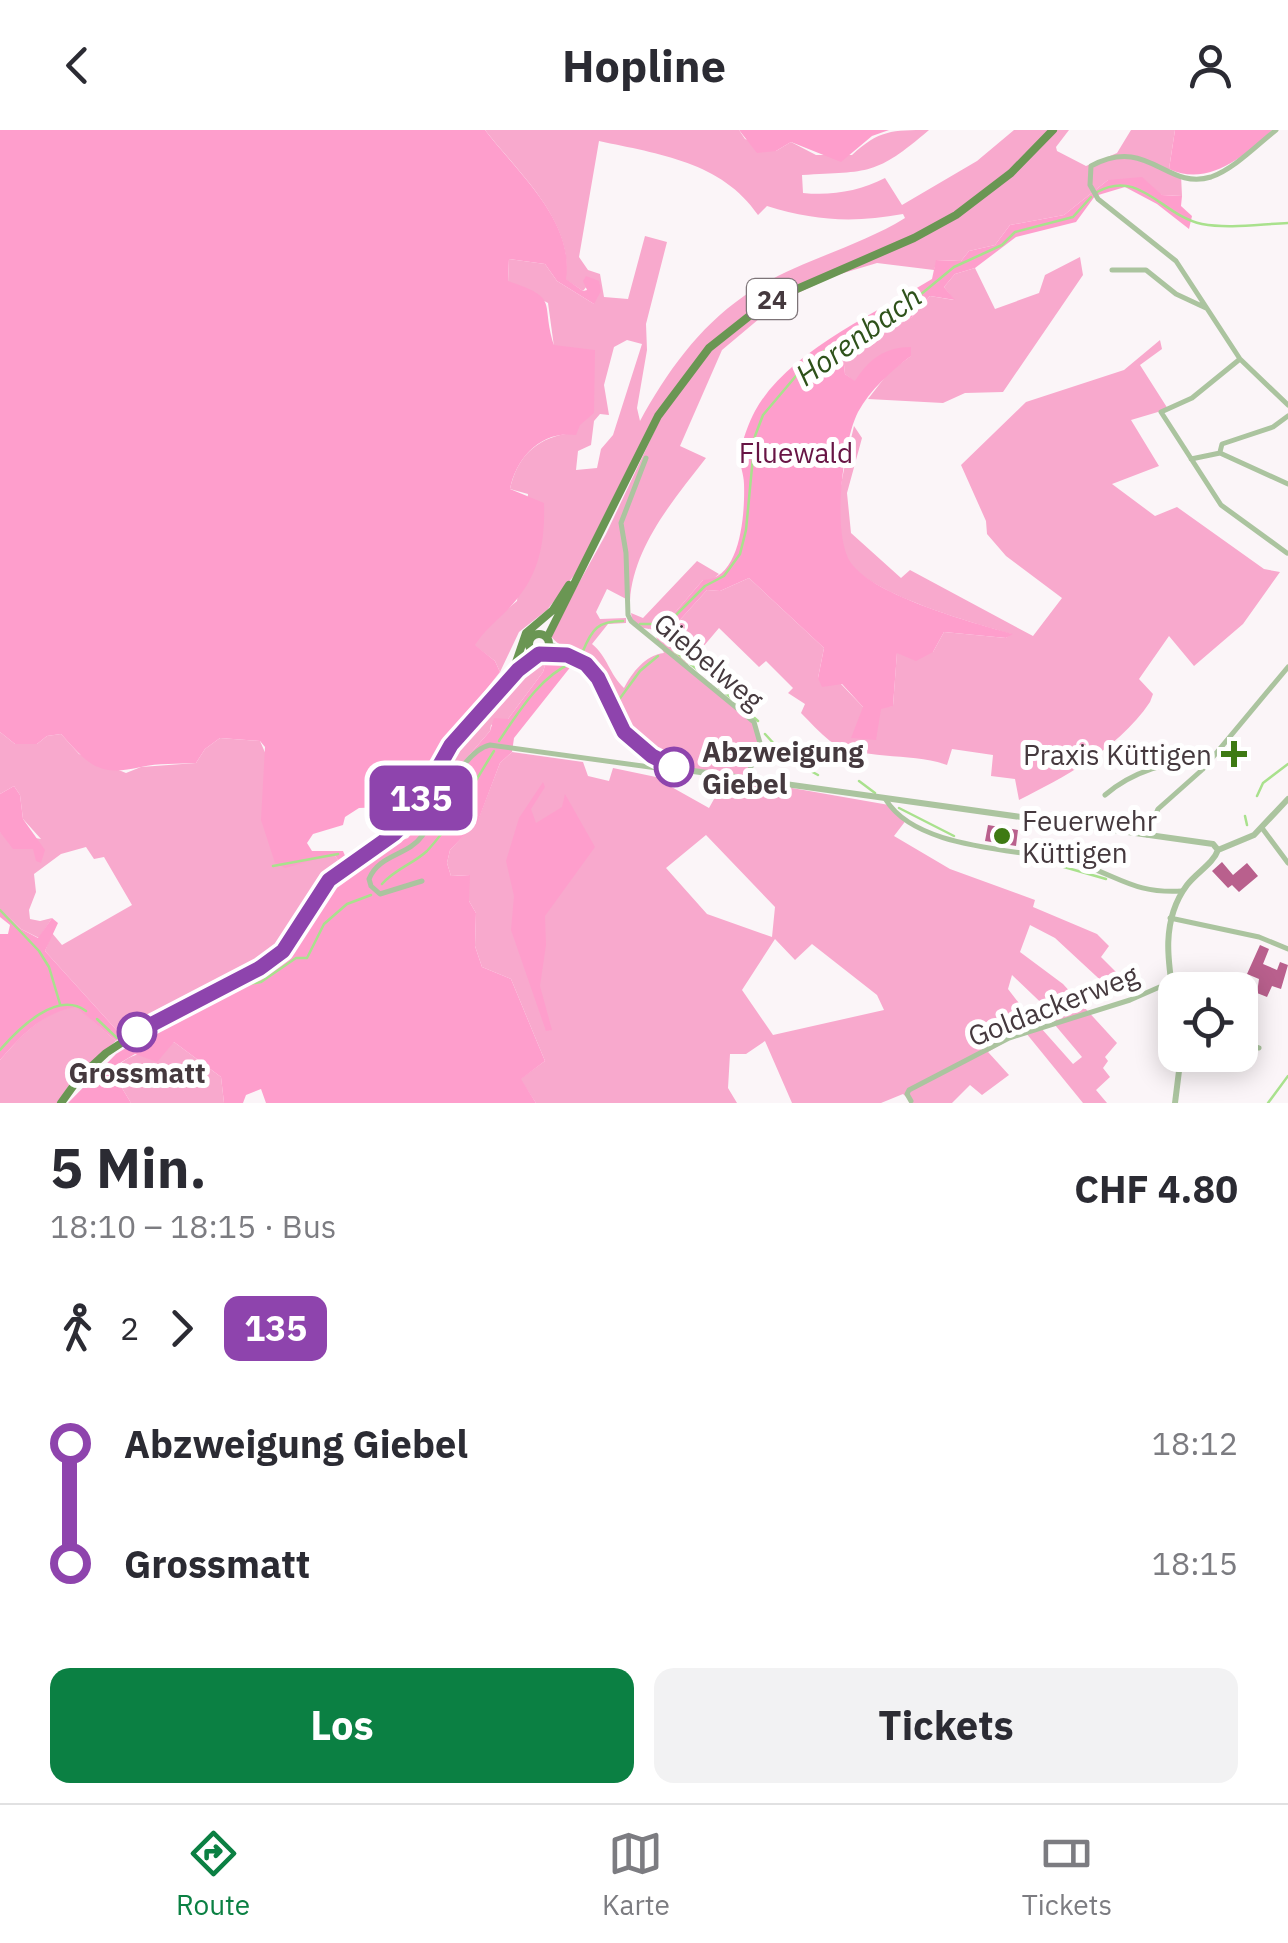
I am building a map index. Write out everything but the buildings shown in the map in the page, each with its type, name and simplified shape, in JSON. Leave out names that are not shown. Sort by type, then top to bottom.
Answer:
[{"type":"main road","name":"24","points":[[61,1103],[106,1053],[158,1019],[260,968],[283,951],[329,880],[410,818],[451,745],[518,670],[545,647],[658,416],[709,348],[766,302],[914,238],[956,215],[1012,173],[1052,130]]},
{"type":"main road","name":"24","points":[[536,634],[584,566]]},
{"type":"main road","name":"24","points":[[510,679],[524,637],[553,610]]},
{"type":"main road","points":[[528,646],[536,634],[545,647]]},
{"type":"main road","name":"24","points":[[518,670],[528,646]]},
{"type":"main road","points":[[528,646],[545,647]]},
{"type":"street","points":[[1276,130],[1211,177],[1179,176],[1146,160],[1118,154],[1091,166],[1090,184],[1095,196],[1176,261],[1240,360],[1288,405]]},
{"type":"street","points":[[1112,270],[1146,270],[1176,294],[1208,310]]},
{"type":"street","points":[[1240,360],[1192,398],[1161,412],[1226,511],[1287,553]]},
{"type":"street","points":[[1220,454],[1222,444],[1273,427],[1288,416]]},
{"type":"street","points":[[1191,459],[1220,454],[1288,484]]},
{"type":"street","name":"Giebelweg","points":[[646,458],[620,523],[626,553],[628,614],[754,722],[760,743],[746,780]]},
{"type":"street","points":[[545,647],[575,657],[595,673],[624,732],[664,764],[746,780],[1213,844],[1218,850]]},
{"type":"street","points":[[1147,835],[1158,809],[1203,769],[1288,667]]},
{"type":"street","points":[[1280,677],[1288,684]]},
{"type":"street","points":[[422,881],[380,894],[369,879],[381,863],[416,844],[453,780],[485,745],[658,768],[664,764]]},
{"type":"street","points":[[1105,795],[1140,774],[1187,762],[1203,769]]},
{"type":"street","points":[[1169,972],[1170,918],[1183,891],[1218,850],[1242,842],[1262,828],[1288,799]]},
{"type":"street","points":[[886,800],[907,818],[966,844],[1070,861],[1145,891],[1183,891]]},
{"type":"street","points":[[1262,828],[1288,863]]},
{"type":"street","points":[[1170,918],[1259,937],[1288,949]]},
{"type":"street","name":"Goldackerweg","points":[[911,1101],[907,1094],[910,1090],[1009,1038],[1158,988]]},
{"type":"street","points":[[1175,1103],[1179,1072]]},
{"type":"shaded area","points":[[485,130],[739,130],[745,139],[776,151],[791,142],[816,155],[852,155],[887,133],[929,130],[896,156],[871,168],[802,175],[803,193],[814,194],[845,191],[885,178],[902,205],[977,161],[1014,130],[1069,130],[1057,151],[1086,166],[1117,153],[1131,130],[1175,130],[1169,169],[1181,175],[1182,196],[1162,195],[1108,180],[1064,215],[1010,225],[995,245],[969,251],[961,261],[937,260],[934,270],[877,263],[837,275],[765,308],[766,313],[722,350],[680,446],[706,458],[647,543],[630,601],[607,589],[596,612],[600,619],[626,618],[626,623],[608,624],[592,644],[624,688],[645,661],[664,653],[656,637],[660,631],[669,632],[707,590],[720,591],[749,578],[824,648],[818,678],[841,684],[863,707],[893,706],[897,652],[933,652],[944,632],[1006,638],[1011,634],[901,597],[862,575],[850,563],[839,532],[838,514],[854,426],[862,438],[847,493],[851,533],[901,578],[910,570],[1033,636],[1062,598],[1006,556],[987,534],[986,521],[961,465],[1026,402],[1124,370],[1160,340],[1162,349],[1140,365],[1168,409],[1131,420],[1159,466],[1112,484],[1155,516],[1177,507],[1264,569],[1280,572],[1243,624],[1194,666],[1169,636],[1139,679],[1153,694],[1150,702],[1124,733],[1091,759],[1019,800],[1015,779],[991,776],[993,755],[952,749],[947,765],[856,751],[830,741],[801,713],[805,704],[788,693],[793,688],[766,661],[759,667],[719,628],[686,667],[754,722],[760,743],[746,780],[889,805],[907,819],[894,836],[950,869],[1035,900],[1033,907],[1097,934],[1109,946],[1101,957],[1121,977],[1109,988],[1055,938],[1030,925],[1020,952],[1063,984],[1117,1043],[1105,1057],[1108,1061],[1103,1068],[1110,1077],[1096,1090],[1107,1103],[1083,1103],[1026,1033],[1041,1028],[1073,1064],[1082,1057],[1055,1025],[1056,1017],[1012,975],[1008,989],[1025,1011],[1018,1020],[1024,1031],[988,1052],[1009,1075],[982,1095],[970,1085],[952,1103],[913,1103],[903,1094],[881,1103],[792,1103],[765,1041],[746,1054],[730,1054],[728,1088],[737,1103],[536,1103],[520,1079],[545,1061],[511,979],[482,967],[475,946],[476,913],[469,901],[469,875],[451,876],[447,863],[450,850],[478,820],[500,763],[512,752],[583,762],[588,776],[609,781],[613,768],[656,777],[662,772],[671,773],[668,785],[709,808],[723,783],[649,747],[615,708],[594,666],[550,635],[606,534],[656,428],[580,568],[547,610],[519,632],[500,672],[495,661],[474,645],[487,626],[517,601],[528,494],[510,489],[517,468],[537,445],[566,434],[548,303],[508,282],[509,259],[545,264],[557,281],[594,304],[587,286],[583,291],[565,279],[562,238],[541,198]],"holes":[[[599,141],[666,156],[708,172],[743,197],[758,215],[767,206],[835,219],[903,214],[905,218],[782,274],[727,309],[685,352],[640,421],[637,408],[647,350],[646,324],[667,242],[645,236],[628,299],[604,297],[600,274],[588,270],[579,257]],[[627,340],[642,344],[613,435],[601,449],[597,468],[576,470],[578,451],[591,445],[594,421],[600,414],[609,415],[604,385],[614,347]],[[706,835],[775,907],[772,937],[707,914],[666,868]],[[775,939],[795,960],[812,944],[877,995],[884,1010],[773,1035],[742,990]]]},
{"type":"shaded area","points":[[1080,257],[1083,275],[1003,392],[965,393],[943,403],[868,399],[889,372],[911,356],[855,382],[845,374],[843,356],[912,317],[930,296],[954,300],[944,287],[955,274],[975,268],[995,309],[1039,293],[1045,275]]},
{"type":"shaded area","points":[[697,561],[719,574],[712,580],[703,580],[672,616],[649,629],[633,626],[631,613],[643,618]]},
{"type":"shaded area","points":[[546,662],[543,672],[508,719],[491,725],[451,776],[441,769],[502,692]]},
{"type":"shaded area","points":[[0,732],[15,744],[37,744],[47,736],[61,734],[79,754],[126,773],[141,767],[196,763],[205,749],[220,738],[260,741],[312,859],[334,854],[340,863],[268,956],[122,1036],[45,951],[52,933],[62,945],[132,905],[104,857],[94,859],[86,847],[61,854],[34,874],[36,892],[30,919],[52,918],[39,938],[21,929],[0,909],[0,832],[41,839],[23,819],[20,795],[14,786],[0,794]]},
{"type":"shaded area","points":[[76,1006],[116,1041],[74,1077],[58,1103],[0,1103],[0,1060],[43,1019]]},
{"type":"shaded area","points":[[174,1042],[221,1077],[224,1103],[131,1103],[113,1073],[132,1056]]},
{"type":"green space","points":[[0,130],[485,130],[553,217],[562,237],[566,279],[583,291],[587,290],[583,281],[586,276],[599,281],[601,291],[594,304],[557,281],[545,264],[509,259],[508,281],[536,292],[546,303],[554,345],[595,350],[594,413],[580,425],[576,435],[552,437],[532,448],[513,478],[510,489],[544,503],[544,529],[540,553],[525,588],[475,645],[495,661],[500,672],[433,756],[408,806],[359,808],[345,817],[343,825],[313,834],[307,843],[312,851],[343,851],[346,858],[340,863],[334,854],[285,868],[275,863],[261,820],[265,747],[260,741],[220,738],[205,749],[196,763],[114,770],[87,761],[61,734],[47,736],[37,744],[15,744],[0,732]]},
{"type":"green space","points":[[739,130],[889,130],[872,136],[841,162],[791,142],[776,151],[757,153]]},
{"type":"green space","points":[[1175,130],[1272,130],[1225,166],[1211,172],[1183,174],[1169,169]]},
{"type":"green space","name":"Fluewald","points":[[1142,177],[1162,195],[1182,196],[1181,206],[1192,216],[1189,229],[1157,204],[1125,187],[1095,196],[1076,222],[1016,237],[975,268],[955,274],[944,287],[955,300],[930,296],[912,317],[843,356],[845,374],[855,381],[879,356],[911,347],[911,356],[875,389],[858,412],[848,444],[840,511],[845,550],[851,563],[863,575],[902,597],[1013,634],[1006,638],[944,632],[933,652],[916,661],[897,653],[893,706],[881,709],[876,740],[851,738],[863,707],[842,684],[822,687],[818,678],[824,648],[749,578],[720,591],[707,590],[669,632],[649,629],[672,616],[703,580],[716,577],[733,557],[743,511],[740,458],[744,438],[755,411],[788,370],[834,336],[932,279],[936,260],[961,261],[969,251],[995,245],[1010,225],[1064,215],[1108,180]]},
{"type":"green space","points":[[546,662],[572,665],[514,738],[512,752],[500,763],[478,821],[450,850],[447,863],[451,876],[470,875],[469,901],[476,913],[475,946],[482,967],[511,979],[545,1061],[521,1079],[536,1103],[266,1103],[261,1089],[246,1095],[243,1103],[224,1103],[221,1077],[174,1042],[157,1062],[135,1054],[115,1066],[113,1073],[131,1103],[68,1103],[116,1054],[270,967],[286,952],[324,892],[340,875],[376,850],[408,838],[417,827],[421,805],[441,769],[451,776],[490,731],[494,718],[508,719],[543,672]]},
{"type":"green space","points":[[543,782],[545,787],[531,809],[536,823],[562,807],[565,794],[595,847],[545,916],[546,945],[540,986],[552,1030],[546,1031],[511,930],[514,896],[506,861],[519,818]]},
{"type":"green space","points":[[14,786],[20,795],[23,819],[45,850],[41,863],[36,861],[33,849],[13,849],[0,832],[0,794]]},
{"type":"green space","points":[[0,909],[21,929],[38,938],[52,918],[58,923],[45,951],[122,1036],[116,1041],[76,1007],[43,1020],[0,1060],[0,934],[8,934],[10,925],[0,917]]},
{"type":"waterway","name":"Horenbach","points":[[1097,192],[1112,186],[1139,189],[1202,224],[1288,223]]},
{"type":"waterway","name":"Horenbach","points":[[640,624],[667,624],[705,586],[724,576],[740,554],[755,436],[763,415],[801,370],[821,353],[920,295],[954,267],[1002,245],[1015,232],[1073,217],[1091,197]]},
{"type":"waterway","name":"Horenbach","points":[[583,651],[597,628],[623,621]]},
{"type":"waterway","points":[[674,651],[698,670]]},
{"type":"waterway","points":[[618,701],[640,671],[658,656]]},
{"type":"waterway","name":"Horenbach","points":[[499,741],[540,686],[572,663]]},
{"type":"waterway","points":[[715,684],[758,721]]},
{"type":"waterway","points":[[765,734],[787,758],[818,775]]},
{"type":"waterway","name":"Horenbach","points":[[382,884],[422,856],[437,840],[494,751]]},
{"type":"waterway","points":[[1257,796],[1263,783],[1288,764]]},
{"type":"waterway","points":[[859,781],[875,793]]},
{"type":"waterway","points":[[899,808],[954,836]]},
{"type":"waterway","points":[[1245,816],[1247,825]]},
{"type":"waterway","points":[[273,866],[338,854]]},
{"type":"waterway","points":[[1050,863],[1106,879]]},
{"type":"waterway","points":[[237,986],[261,982],[296,958],[307,958],[324,924],[347,904],[371,895]]},
{"type":"waterway","points":[[0,910],[39,951],[49,967],[60,1004]]},
{"type":"waterway","points":[[170,1022],[231,989]]},
{"type":"waterway","points":[[0,1050],[28,1022],[51,1008],[75,1006],[86,1011]]},
{"type":"waterway","points":[[97,1019],[117,1038]]},
{"type":"waterway","points":[[1268,1103],[1288,1076]]},
{"type":"bus line","name":"135","points":[[137,1032],[207,992],[260,968],[283,951],[329,880],[410,818],[460,733],[518,670],[539,654],[567,655],[586,664],[598,678],[624,732],[652,756],[674,767]]},
{"type":"place","name":"Praxis Küttigen","points":[[1234,754]]},
{"type":"place","name":"Abzweigung Giebel","points":[[674,767]]},
{"type":"place","name":"Feuerwehr Küttigen","points":[[1002,836]]},
{"type":"place","name":"Grossmatt","points":[[137,1032]]}]
